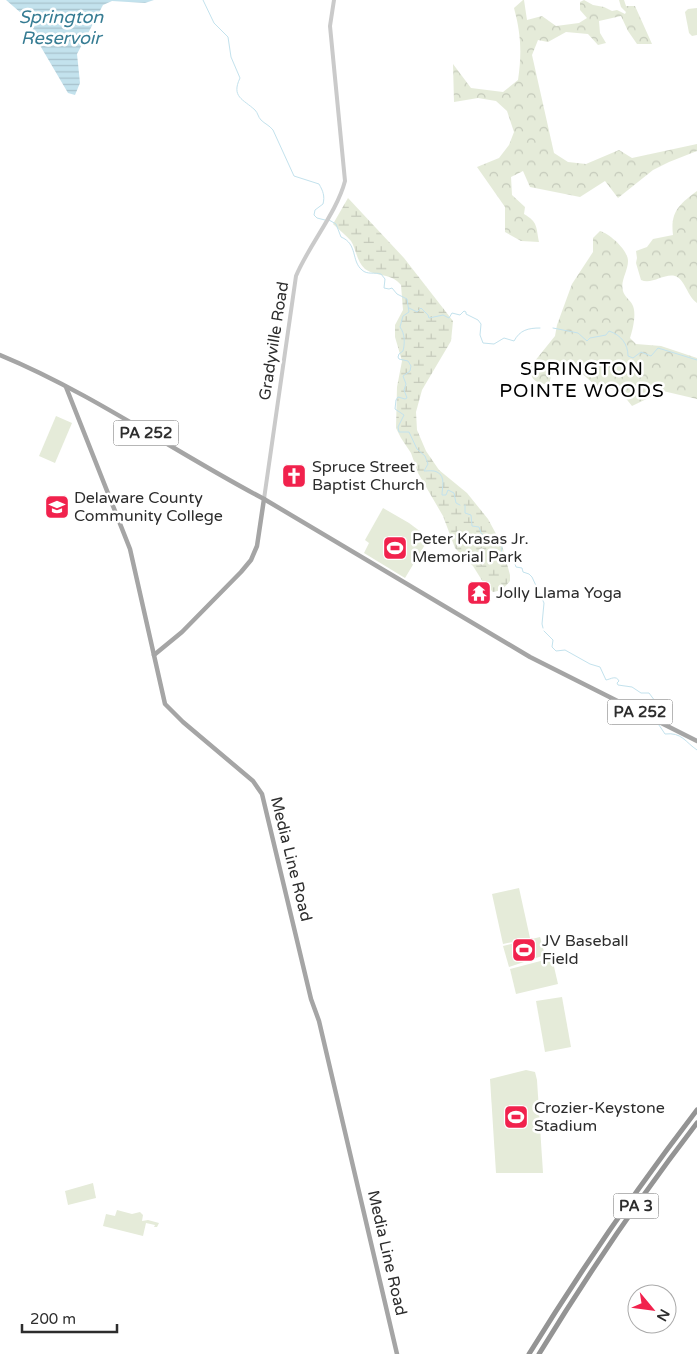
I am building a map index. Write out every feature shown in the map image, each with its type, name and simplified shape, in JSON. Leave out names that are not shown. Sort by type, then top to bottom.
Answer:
[{"type":"highway","name":"PA 3","points":[[529,1354],[623,1210],[697,1110]]},
{"type":"highway","name":"PA 3","points":[[539,1354],[591,1272],[650,1186],[697,1123]]},
{"type":"main road","name":"PA 252","points":[[0,355],[28,366],[232,483],[264,499],[530,656],[697,741]]},
{"type":"main road","name":"Media Line Road","points":[[66,387],[130,549],[163,697],[170,710],[253,781],[262,794],[311,999],[353,1162],[397,1354]]},
{"type":"main road","name":"Gradyville Road","points":[[154,655],[182,632],[251,560],[257,546],[264,499]]},
{"type":"street","name":"Gradyville Road","points":[[264,499],[296,276],[346,181],[330,26],[334,0]]},
{"type":"green space","points":[[523,0],[527,20],[542,16],[556,26],[579,23],[587,18],[580,10],[580,2],[584,0],[593,5],[612,11],[617,10],[625,14],[626,12],[621,7],[619,0],[624,0],[626,6],[635,6],[652,44],[637,44],[621,16],[599,21],[600,33],[606,43],[598,45],[588,34],[566,32],[548,42],[538,40],[532,55],[554,153],[568,162],[586,164],[619,150],[632,158],[697,144],[697,151],[653,170],[618,198],[605,181],[580,197],[530,187],[523,171],[511,177],[512,195],[525,207],[524,214],[534,222],[539,242],[521,241],[505,232],[505,207],[477,167],[499,158],[509,145],[514,132],[507,111],[496,101],[478,98],[454,102],[453,64],[471,88],[503,92],[518,80],[520,44],[514,8]]},
{"type":"green space","points":[[697,8],[697,35],[692,36],[689,33],[685,12],[688,9]]},
{"type":"green space","points":[[697,191],[697,303],[681,280],[675,276],[667,276],[649,281],[641,280],[636,263],[636,251],[647,247],[653,239],[673,235],[672,227],[675,214],[681,204]]},
{"type":"green space","points":[[348,198],[404,258],[453,321],[451,341],[422,390],[416,412],[417,430],[426,451],[439,470],[467,493],[488,519],[502,545],[510,581],[502,590],[493,592],[483,582],[473,566],[455,548],[443,516],[418,473],[411,453],[396,428],[397,387],[402,361],[395,337],[395,325],[403,310],[401,285],[389,277],[365,269],[360,263],[351,241],[333,224]]},
{"type":"green space","points":[[600,231],[609,235],[618,243],[627,257],[628,265],[622,287],[634,311],[630,338],[636,344],[661,346],[697,358],[697,399],[663,391],[632,406],[620,391],[595,385],[578,370],[565,365],[558,367],[551,376],[549,385],[535,381],[533,378],[530,367],[555,336],[557,325],[572,284],[593,252],[593,238]]},
{"type":"green space","points":[[56,416],[72,423],[55,463],[39,456]]},
{"type":"green space","name":"Peter Krasas Jr. Memorial Park","points":[[383,508],[409,523],[429,538],[405,578],[364,553],[369,543],[365,540]]},
{"type":"green space","points":[[519,888],[530,938],[503,944],[492,894]]},
{"type":"green space","name":"JV Baseball Field","points":[[540,937],[545,955],[509,967],[503,946]]},
{"type":"green space","points":[[552,958],[558,984],[516,994],[510,969]]},
{"type":"green space","points":[[562,997],[571,1047],[545,1052],[536,1001]]},
{"type":"green space","name":"Crozier-Keystone Stadium","points":[[526,1070],[535,1072],[537,1080],[543,1173],[496,1173],[490,1079]]},
{"type":"green space","points":[[93,1183],[96,1198],[68,1205],[65,1191]]},
{"type":"green space","points":[[117,1210],[132,1214],[140,1212],[143,1215],[142,1221],[148,1220],[159,1223],[157,1227],[154,1227],[155,1225],[146,1223],[143,1236],[103,1226],[106,1214],[115,1216]]},
{"type":"water","name":"Springton Reservoir","points":[[6,0],[154,0],[145,3],[112,1],[103,5],[77,54],[80,83],[75,95],[68,93],[21,13]]},
{"type":"waterway","points":[[203,0],[214,23],[228,37],[231,57],[240,78],[237,89],[238,94],[255,110],[261,120],[273,130],[294,176],[319,184],[324,201],[315,210],[314,215],[325,220]]},
{"type":"waterway","points":[[329,220],[336,224],[341,237],[350,244],[356,262],[362,270],[381,274],[385,279],[384,288],[392,288],[397,294],[407,299],[409,312],[403,316],[400,327],[404,336],[404,348],[398,357],[408,361],[411,366],[410,371],[403,376],[406,384],[404,390],[407,398],[398,397],[396,400],[395,409],[404,415],[398,427],[399,432],[409,432],[417,449],[425,456],[428,464],[424,471],[434,471],[440,474],[443,482],[442,495],[446,495],[448,490],[454,493],[456,503],[460,505]]},
{"type":"waterway","points":[[409,308],[417,312],[421,308],[429,318],[443,315],[449,318],[452,313],[460,315],[464,311],[481,324],[480,335],[483,343],[494,344],[504,338],[514,341],[525,330],[540,328]]},
{"type":"waterway","points":[[553,328],[578,333],[587,341],[590,338],[606,335],[609,331],[623,340],[628,356],[633,358],[641,352],[651,356],[658,348],[697,360]]},
{"type":"waterway","points":[[465,505],[465,513],[471,515],[472,526],[479,527],[481,533],[491,542],[502,546],[501,556],[503,559],[514,561],[516,567],[522,568],[523,572],[532,577],[544,603],[543,628]]},
{"type":"waterway","points":[[544,631],[553,640],[552,647],[556,651],[565,650],[590,664],[600,667],[606,680],[616,678],[619,681],[618,685],[632,687],[641,693],[649,693],[655,701],[655,716]]},
{"type":"waterway","points":[[655,722],[665,734],[679,736],[697,750]]},
{"type":"place","name":"Spruce Street Baptist Church","points":[[294,476]]},
{"type":"place","name":"Delaware County Community College","points":[[57,507]]},
{"type":"place","name":"Peter Krasas Jr. Memorial Park","points":[[395,548]]},
{"type":"place","name":"Jolly Llama Yoga","points":[[479,593]]},
{"type":"place","name":"JV Baseball Field","points":[[524,950]]},
{"type":"place","name":"Crozier-Keystone Stadium","points":[[516,1117]]},
{"type":"district","name":"SPRINGTON POINTE WOODS","points":[[582,380]]}]
